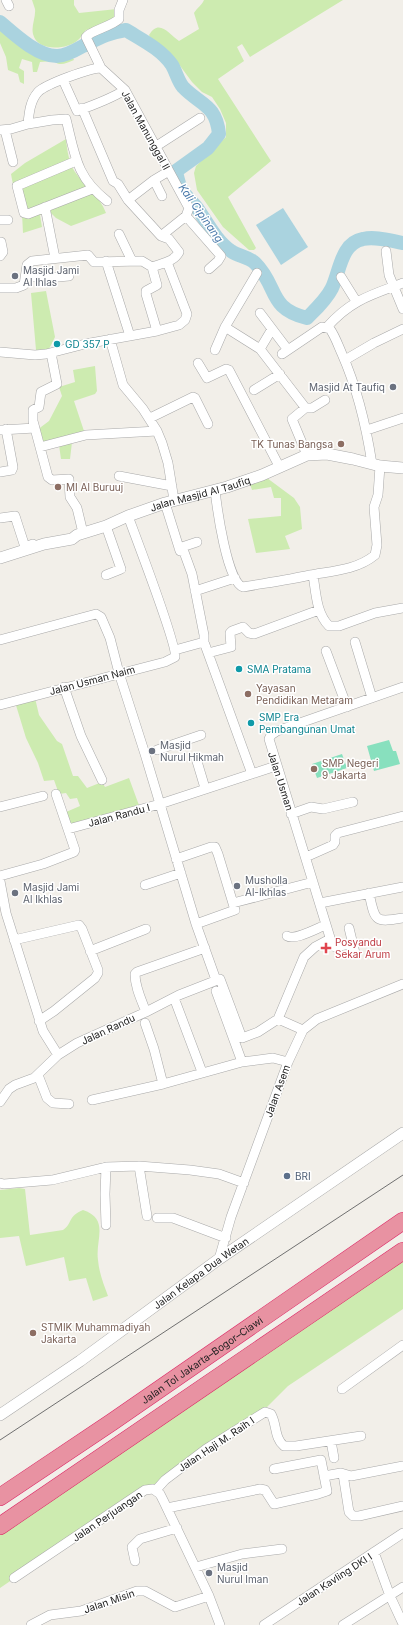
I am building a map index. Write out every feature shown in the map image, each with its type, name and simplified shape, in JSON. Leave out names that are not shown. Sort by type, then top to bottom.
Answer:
[{"type":"highway","name":"Jalan Tol Jakarta–Bogor–Ciawi","points":[[0,1497],[112,1422],[403,1221]]},
{"type":"highway","points":[[0,1526],[403,1251]]},
{"type":"street","name":"Jalan Manunggal II","points":[[123,0],[119,10],[120,19],[107,27],[90,33],[87,38],[102,68],[125,90],[188,206],[186,216]]},
{"type":"street","points":[[28,124],[31,104],[37,93],[47,86],[88,69],[102,68]]},
{"type":"street","points":[[63,80],[76,110],[102,102],[125,90]]},
{"type":"street","points":[[82,108],[113,181],[118,184],[128,200],[161,236],[169,239],[179,252],[176,257],[152,267]]},
{"type":"street","points":[[155,147],[200,118]]},
{"type":"street","points":[[13,162],[2,130],[28,124],[65,119],[76,161],[92,189],[107,201]]},
{"type":"street","points":[[76,161],[17,186],[24,214],[28,214],[92,189]]},
{"type":"street","points":[[128,200],[154,180],[169,171]]},
{"type":"street","points":[[154,180],[162,196]]},
{"type":"street","points":[[45,207],[55,258]]},
{"type":"street","points":[[161,236],[186,216],[221,256],[209,269]]},
{"type":"street","points":[[119,234],[132,261]]},
{"type":"street","points":[[0,256],[3,252],[1,242]]},
{"type":"street","points":[[386,251],[387,265],[393,286],[403,309]]},
{"type":"street","points":[[0,288],[16,288],[24,286],[27,276],[27,265],[29,262],[88,255],[94,262],[142,261],[152,267],[157,285],[146,291],[146,294],[157,332]]},
{"type":"street","points":[[106,261],[130,336]]},
{"type":"street","points":[[0,352],[36,355],[51,353],[110,339],[157,332],[178,325],[187,317],[167,262]]},
{"type":"street","points":[[215,350],[225,327],[257,273]]},
{"type":"street","points":[[27,276],[47,278],[69,276]]},
{"type":"street","points":[[341,277],[356,301]]},
{"type":"street","points":[[260,313],[272,329],[285,352],[322,327],[327,327],[338,314],[356,301],[403,283]]},
{"type":"street","points":[[225,327],[260,349],[304,408]]},
{"type":"street","points":[[215,490],[222,542],[235,578],[240,586],[243,587],[352,567],[370,559],[374,555],[377,545],[374,507],[378,495],[376,465],[358,393],[332,332],[327,327]]},
{"type":"street","points":[[260,349],[272,329]]},
{"type":"street","points":[[345,360],[374,343],[403,329]]},
{"type":"street","points":[[110,339],[123,385],[150,418],[157,431],[168,463],[172,486],[170,501],[179,548],[184,552],[187,559],[204,635],[204,642],[252,774]]},
{"type":"street","points":[[0,518],[15,516],[25,547],[43,541],[80,534],[76,505],[70,498],[69,479],[49,479],[35,428],[32,410],[39,407],[41,392],[57,384],[51,353]]},
{"type":"street","points":[[198,362],[207,378],[226,369],[229,370],[279,466]]},
{"type":"street","points":[[254,390],[280,374]]},
{"type":"street","points":[[150,418],[193,397],[195,398],[208,424]]},
{"type":"street","points":[[307,455],[292,418],[304,408],[312,408],[325,400]]},
{"type":"street","points":[[367,430],[403,418]]},
{"type":"street","points":[[0,472],[11,470],[14,467],[3,430],[35,428]]},
{"type":"street","points":[[40,447],[86,435],[157,431]]},
{"type":"street","name":"Jalan Masjid Al Taufiq","points":[[0,558],[44,544],[72,539],[80,534],[106,526],[128,516],[170,501],[215,490],[262,475],[279,466],[307,455],[326,454],[376,465],[403,468]]},
{"type":"street","points":[[119,476],[172,486]]},
{"type":"street","points":[[128,516],[175,650]]},
{"type":"street","points":[[106,526],[121,569],[106,575]]},
{"type":"street","points":[[179,548],[197,542]]},
{"type":"street","points":[[312,575],[319,610],[325,622],[329,626],[332,627],[375,613],[403,608]]},
{"type":"street","points":[[194,591],[235,578]]},
{"type":"street","points":[[208,653],[231,647],[230,633],[240,628],[244,628],[249,634],[254,634],[319,610]]},
{"type":"street","name":"Jalan Randu I","points":[[0,640],[99,615],[110,638],[119,673],[146,754],[160,804],[68,829]]},
{"type":"street","name":"Jalan Usman Naim","points":[[0,704],[172,659],[176,655],[175,650],[204,642]]},
{"type":"street","points":[[355,642],[372,698]]},
{"type":"street","points":[[326,651],[347,707]]},
{"type":"street","points":[[64,687],[82,736],[102,780]]},
{"type":"street","name":"Jalan Usman","points":[[331,942],[306,856],[269,743],[269,737],[273,733],[403,687]]},
{"type":"street","points":[[157,750],[201,735]]},
{"type":"street","points":[[196,758],[205,788]]},
{"type":"street","points":[[216,980],[196,924],[160,804],[276,766]]},
{"type":"street","points":[[0,876],[43,864],[73,853],[75,850],[56,794]]},
{"type":"street","points":[[0,808],[43,796]]},
{"type":"street","points":[[291,814],[311,807],[323,809],[353,802]]},
{"type":"street","points":[[306,856],[333,845],[335,836],[338,833],[403,816]]},
{"type":"street","points":[[176,859],[208,847],[215,847],[218,854],[235,910],[196,924]]},
{"type":"street","points":[[145,885],[181,872]]},
{"type":"street","points":[[0,881],[3,914],[14,940],[39,1021],[43,1031],[58,1055]]},
{"type":"street","points":[[233,903],[313,882]]},
{"type":"street","points":[[320,903],[403,887]]},
{"type":"street","points":[[369,893],[373,909],[378,920],[382,921],[403,918]]},
{"type":"street","points":[[14,940],[77,925],[82,929],[98,970],[97,975],[65,1003],[39,1021]]},
{"type":"street","points":[[287,936],[292,938],[326,925]]},
{"type":"street","points":[[349,928],[354,943],[355,953]]},
{"type":"street","points":[[90,951],[146,929]]},
{"type":"street","points":[[146,1012],[179,995],[220,979],[242,1038],[258,1032],[278,1019],[304,957],[314,947],[331,942],[335,947],[354,943]]},
{"type":"street","name":"Jalan Randu","points":[[0,1102],[9,1089],[38,1075],[58,1055],[77,1043],[146,1012],[138,991],[135,974],[205,948]]},
{"type":"street","points":[[278,1019],[303,1030],[317,1020],[403,984]]},
{"type":"street","points":[[216,991],[242,1062]]},
{"type":"street","points":[[176,1003],[202,1072]]},
{"type":"street","points":[[145,1023],[154,1049],[163,1084]]},
{"type":"street","name":"Jalan Asem","points":[[219,1259],[231,1217],[288,1062],[303,1030]]},
{"type":"street","points":[[92,1100],[163,1084],[242,1062],[273,1058],[288,1062]]},
{"type":"street","points":[[38,1075],[45,1093],[53,1103],[69,1104]]},
{"type":"street","name":"Jalan Kelapa Dua Wetan","points":[[0,1415],[80,1361],[219,1259],[403,1133]]},
{"type":"street","points":[[139,1166],[152,1217],[173,1218],[226,1238]]},
{"type":"street","points":[[0,1184],[52,1180],[106,1167],[139,1166],[219,1174],[244,1183]]},
{"type":"street","points":[[106,1167],[106,1225]]},
{"type":"street","points":[[342,1389],[403,1345]]},
{"type":"street","name":"Jalan Haji M. Raih I","points":[[156,1490],[160,1484],[206,1450],[264,1412],[271,1414],[275,1421],[278,1437],[284,1446],[296,1446],[361,1436]]},
{"type":"street","points":[[331,1441],[334,1458]]},
{"type":"street","points":[[168,1508],[260,1489],[265,1490],[273,1504],[279,1504],[327,1491],[321,1460],[274,1469]]},
{"type":"street","points":[[324,1476],[336,1473],[351,1476],[403,1466]]},
{"type":"street","points":[[343,1474],[349,1512],[353,1516],[403,1506]]},
{"type":"street","name":"Jalan Perjuangan","points":[[14,1578],[136,1496],[148,1489],[156,1490],[168,1508],[196,1567],[220,1625]]},
{"type":"street","points":[[135,1562],[132,1547],[138,1540],[177,1528]]},
{"type":"street","name":"Jalan Kavling DKI I","points":[[264,1625],[403,1533]]},
{"type":"street","points":[[196,1567],[242,1554],[282,1549]]},
{"type":"street","points":[[374,1552],[390,1596],[403,1624]]},
{"type":"street","points":[[343,1625],[354,1621],[403,1587]]},
{"type":"street","name":"Jalan Misin","points":[[31,1625],[50,1615],[81,1611],[137,1591],[145,1591],[175,1607],[209,1596]]},
{"type":"green space","points":[[32,0],[74,0],[74,5],[79,13],[117,9],[122,22],[86,30],[79,39],[73,43],[67,46],[53,48],[40,44],[33,34],[35,9]]},
{"type":"green space","points":[[204,0],[343,0],[250,57],[242,44],[237,47],[244,61],[218,79],[271,161],[228,197],[256,248],[254,250],[249,250],[223,227],[197,190],[194,173],[196,166],[226,137],[226,123],[220,109],[212,97],[202,92],[192,82],[178,63],[152,40],[149,35],[156,28],[160,28],[164,29],[179,41],[199,29],[194,13]]},
{"type":"green space","points":[[0,27],[36,53],[52,58],[62,58],[71,54],[74,60],[61,64],[54,61],[40,62],[37,72],[33,72],[32,62],[22,59],[19,68],[24,71],[24,84],[20,82],[18,74],[8,70],[6,57],[0,43]]},
{"type":"green space","points":[[66,139],[71,165],[100,202],[106,213],[71,226],[56,218],[49,211],[40,215],[42,227],[23,233],[22,213],[14,190],[11,174],[25,163]]},
{"type":"green space","points":[[46,291],[55,337],[49,349],[36,350],[31,293]]},
{"type":"green space","points":[[95,366],[97,391],[95,394],[74,401],[86,437],[72,442],[70,459],[61,459],[59,445],[42,447],[37,430],[49,421],[62,396],[59,387],[75,382],[73,370]]},
{"type":"green space","points":[[267,478],[294,498],[300,507],[302,529],[285,536],[290,549],[256,553],[248,519],[281,516],[281,498],[274,498],[271,487],[252,490],[250,484]]},
{"type":"green space","points":[[35,698],[39,715],[57,741],[62,744],[73,776],[78,776],[87,788],[102,782],[105,787],[129,778],[140,808],[72,827],[66,812],[80,806],[77,798],[70,799],[66,793],[59,794],[54,780],[44,781],[38,763],[26,738],[15,702]]},
{"type":"green space","points":[[389,740],[393,751],[396,751],[400,764],[374,771],[367,746]]},
{"type":"green space","points":[[342,754],[347,768],[317,778],[312,764]]},
{"type":"green space","points":[[19,1188],[25,1189],[30,1235],[63,1230],[75,1215],[83,1210],[91,1214],[96,1219],[100,1231],[98,1252],[99,1265],[108,1296],[93,1301],[86,1278],[69,1281],[64,1257],[26,1266],[19,1236],[0,1238],[0,1190]]},
{"type":"green space","points":[[403,1251],[403,1309],[288,1386],[260,1414],[153,1489],[90,1527],[0,1588],[0,1526]]},
{"type":"water","points":[[283,208],[308,247],[281,265],[256,225]]},
{"type":"waterway","name":"Kali Cipinang","points":[[0,22],[26,44],[49,55],[60,56],[67,54],[103,36],[126,30],[151,45],[168,59],[183,87],[211,111],[217,124],[219,134],[208,148],[176,171],[182,189],[221,242],[231,251],[250,259],[255,263],[268,280],[279,303],[285,309],[294,314],[307,318],[324,300],[332,288],[342,259],[350,246],[356,242],[363,239],[373,238],[403,243]]},
{"type":"tram line","points":[[0,1440],[403,1175]]},
{"type":"place","name":"Masjid Jami Al Ihlas","points":[[15,276]]},
{"type":"place","name":"GD 357 P","points":[[57,344]]},
{"type":"place","name":"Masjid At Taufiq","points":[[393,387]]},
{"type":"place","name":"TK Tunas Bangsa","points":[[341,444]]},
{"type":"place","name":"MI Al Buruuj","points":[[58,487]]},
{"type":"place","name":"SMA Pratama","points":[[239,669]]},
{"type":"place","name":"Yayasan Pendidikan Metaram","points":[[248,694]]},
{"type":"place","name":"SMP Era Pembangunan Umat","points":[[251,723]]},
{"type":"place","name":"Masjid Nurul Hikmah","points":[[152,751]]},
{"type":"place","name":"SMP Negeri 9 Jakarta","points":[[314,769]]},
{"type":"place","name":"Musholla Al-Ikhlas","points":[[237,886]]},
{"type":"place","name":"Masjid Jami Al Ikhlas","points":[[15,893]]},
{"type":"place","name":"Posyandu Sekar Arum","points":[[326,948]]},
{"type":"place","name":"BRI","points":[[287,1176]]},
{"type":"place","name":"STMIK Muhammadiyah Jakarta","points":[[33,1333]]},
{"type":"place","name":"Masjid Nurul Iman","points":[[209,1573]]}]
